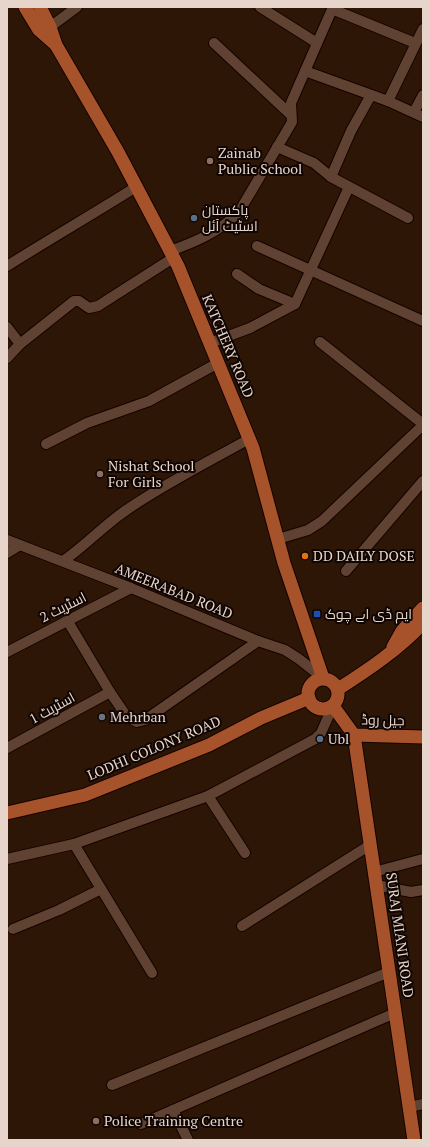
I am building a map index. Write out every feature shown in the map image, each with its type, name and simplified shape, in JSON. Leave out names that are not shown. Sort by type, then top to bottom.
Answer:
[{"type":"main road","name":"KATCHERY ROAD","points":[[24,7],[39,30],[56,45]]},
{"type":"main road","name":"KATCHERY ROAD","points":[[40,7],[50,27],[56,45],[172,254],[210,343],[249,439],[278,539],[324,678]]},
{"type":"main road","points":[[391,651],[402,631],[423,608]]},
{"type":"main road","points":[[338,689],[369,670],[410,637],[423,623]]},
{"type":"main road","points":[[324,678],[331,680],[338,689],[338,700],[333,706],[320,709],[313,705],[309,698],[308,690],[312,684],[324,678]]},
{"type":"main road","name":"LODHI COLONY ROAD","points":[[7,813],[84,795],[209,745],[261,718],[309,698]]},
{"type":"main road","name":"جیل روڈ","points":[[333,706],[354,735],[423,737]]},
{"type":"main road","name":"SURAJ MIANI ROAD","points":[[354,735],[414,1140]]},
{"type":"street","points":[[50,27],[78,7]]},
{"type":"street","points":[[260,7],[317,43]]},
{"type":"street","points":[[7,358],[20,344],[74,301],[77,301],[86,307],[94,308],[172,254],[202,239],[231,220],[239,212],[292,122],[290,114],[291,103],[332,8],[416,44]]},
{"type":"street","points":[[388,101],[423,29]]},
{"type":"street","points":[[214,43],[290,114]]},
{"type":"street","points":[[305,72],[388,101],[423,117]]},
{"type":"street","points":[[331,177],[352,131],[371,95]]},
{"type":"street","points":[[414,112],[423,95]]},
{"type":"street","points":[[277,147],[314,163],[331,177],[408,218]]},
{"type":"street","points":[[7,266],[41,243],[70,228],[136,187]]},
{"type":"street","points":[[210,343],[250,328],[295,304],[349,187]]},
{"type":"street","points":[[257,246],[423,321]]},
{"type":"street","points":[[237,274],[259,289],[295,304]]},
{"type":"street","points":[[7,327],[20,344]]},
{"type":"street","points":[[278,539],[308,530],[322,521],[423,425],[320,342]]},
{"type":"street","points":[[46,444],[87,424],[149,401],[218,363]]},
{"type":"street","points":[[63,561],[80,549],[124,512],[157,490],[249,439]]},
{"type":"street","points":[[346,571],[423,481]]},
{"type":"street","name":"AMEERABAD ROAD","points":[[7,540],[132,588],[258,641],[285,650],[324,678]]},
{"type":"street","points":[[7,552],[20,545]]},
{"type":"street","name":"اسٹریٹ 2","points":[[7,652],[132,588]]},
{"type":"street","points":[[67,620],[110,692],[127,717],[141,721],[258,641]]},
{"type":"street","name":"اسٹریٹ 1","points":[[7,748],[110,692]]},
{"type":"street","points":[[7,859],[74,844],[208,796],[315,739],[321,733],[333,706]]},
{"type":"street","points":[[208,796],[245,853]]},
{"type":"street","points":[[74,844],[152,973]]},
{"type":"street","points":[[242,926],[370,845]]},
{"type":"street","points":[[374,872],[423,859]]},
{"type":"street","points":[[376,885],[411,892],[423,890]]},
{"type":"street","points":[[14,929],[59,910],[101,889]]},
{"type":"street","points":[[112,1085],[389,972]]},
{"type":"street","points":[[141,1124],[395,1013]]},
{"type":"street","points":[[409,1107],[423,1104]]},
{"type":"street","points":[[173,1110],[188,1140]]},
{"type":"place","name":"Zainab Public School","points":[[210,161]]},
{"type":"place","name":"پاکستان اسٹیٹ آئل","points":[[194,218]]},
{"type":"place","name":"Nishat School For Girls","points":[[100,474]]},
{"type":"place","name":"DD DAILY DOSE","points":[[305,556]]},
{"type":"place","name":"ایم ڈی اے چوک","points":[[317,614]]},
{"type":"place","name":"Mehrban","points":[[102,717]]},
{"type":"place","name":"Ubl","points":[[320,739]]},
{"type":"place","name":"Police Training Centre","points":[[96,1121]]}]
